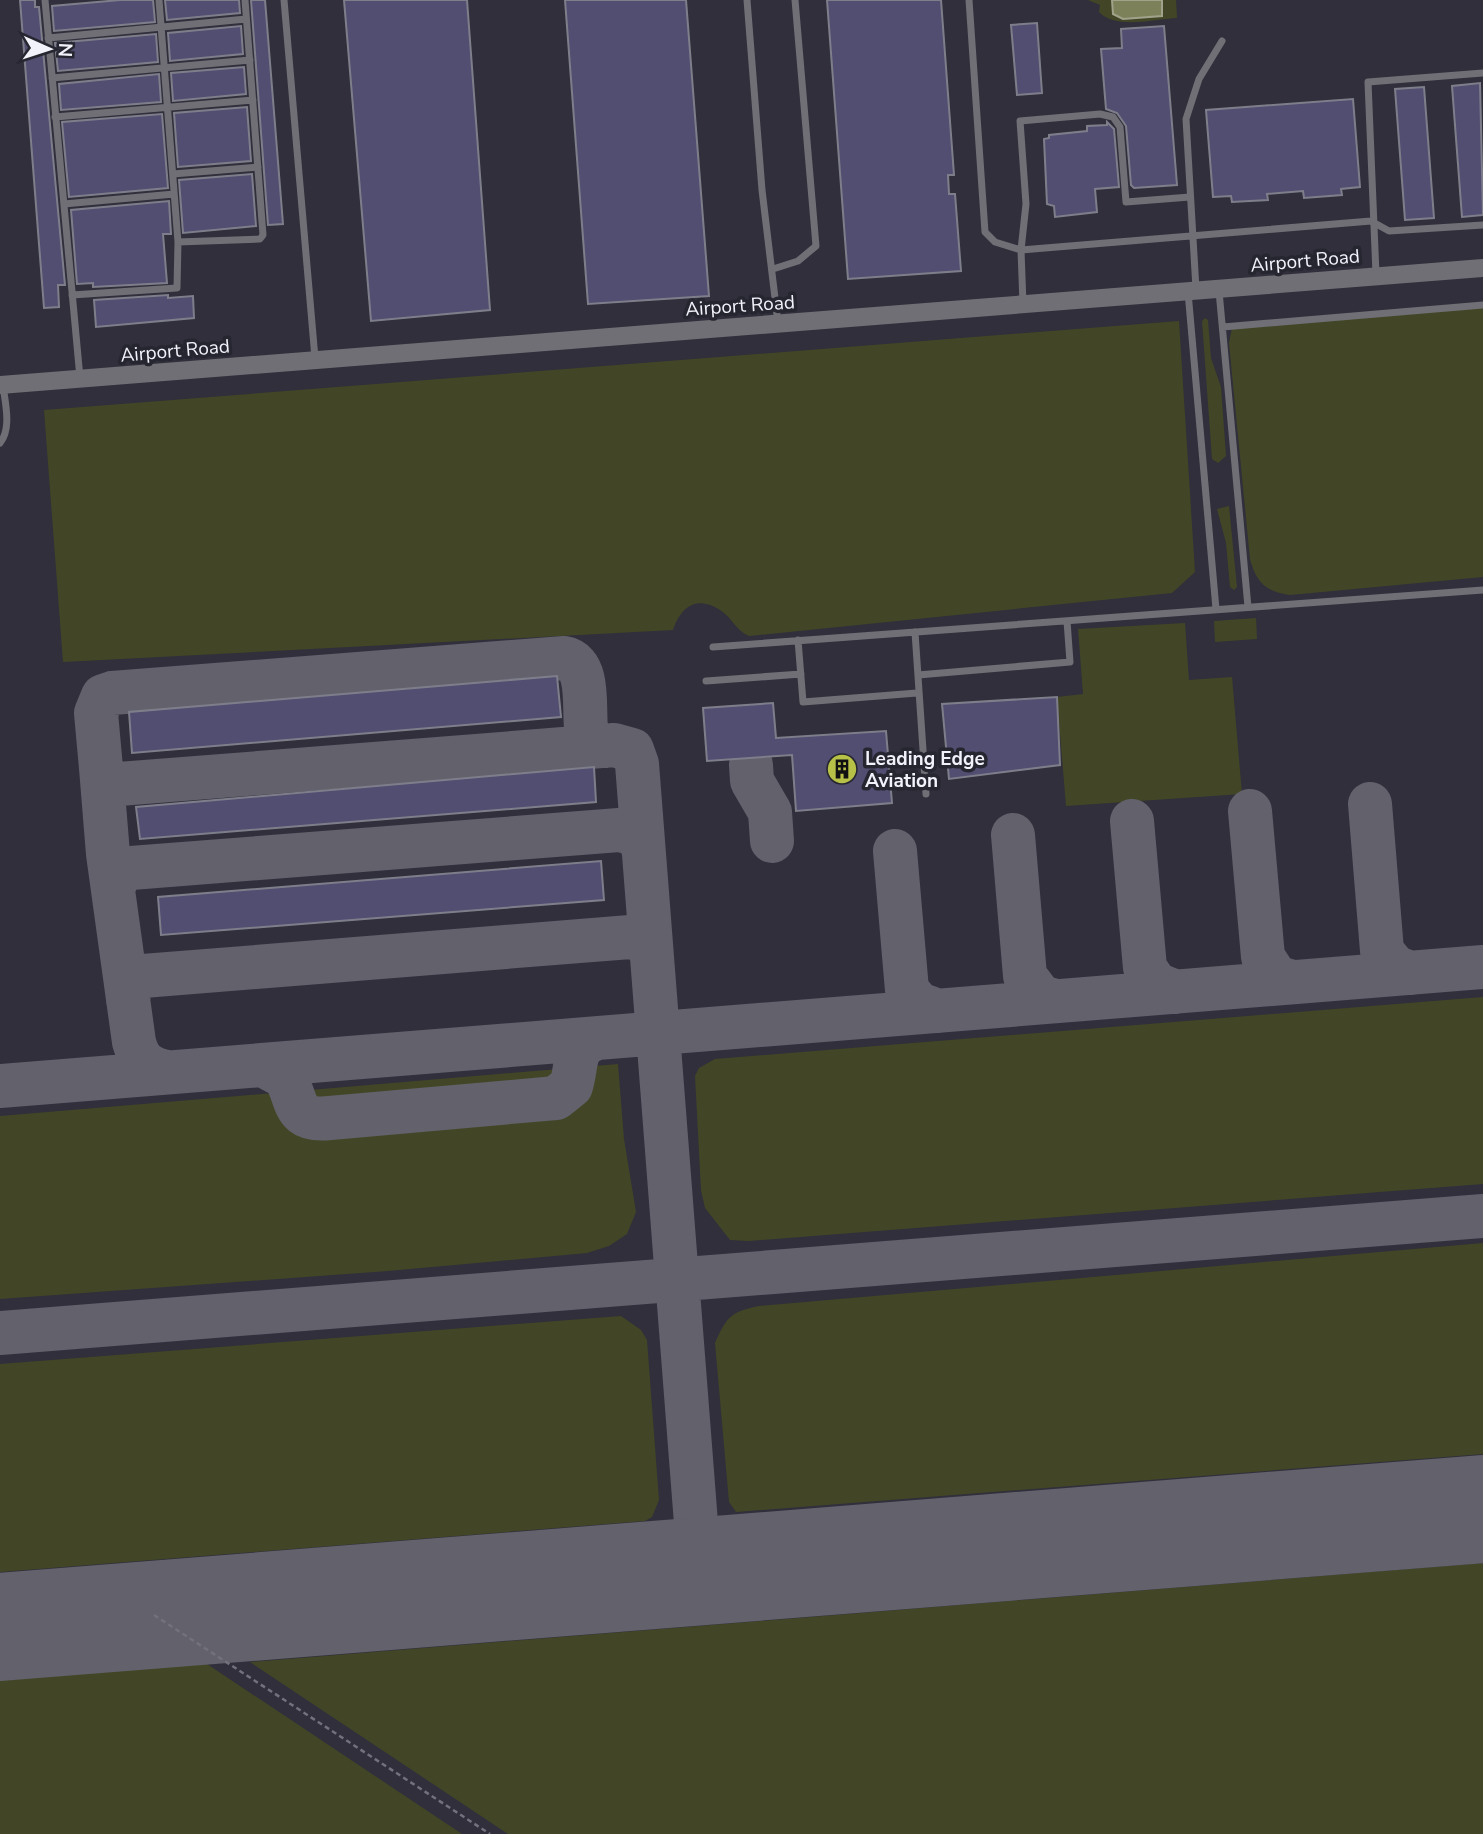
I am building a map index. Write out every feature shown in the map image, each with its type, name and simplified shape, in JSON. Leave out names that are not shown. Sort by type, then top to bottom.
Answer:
[{"type":"street","name":"Airport Road","points":[[1,385],[1483,268]]},
{"type":"lane","points":[[45,0],[80,379]]},
{"type":"lane","points":[[72,295],[177,288],[178,242],[159,0]]},
{"type":"lane","points":[[178,242],[260,239],[263,235],[245,0]]},
{"type":"lane","points":[[284,0],[315,360]]},
{"type":"lane","points":[[747,0],[762,190],[778,323]]},
{"type":"lane","points":[[773,269],[798,261],[816,246],[795,0]]},
{"type":"lane","points":[[969,0],[985,232],[995,242],[1021,250],[1371,221],[1389,231],[1483,225]]},
{"type":"lane","points":[[48,38],[246,19]]},
{"type":"lane","points":[[1216,609],[1192,291],[1193,235],[1186,118],[1199,79],[1222,41]]},
{"type":"lane","points":[[52,78],[250,61]]},
{"type":"lane","points":[[1376,276],[1371,221],[1368,82],[1483,73]]},
{"type":"lane","points":[[55,117],[253,100]]},
{"type":"lane","points":[[1023,304],[1021,250],[1026,204],[1020,121],[1100,114],[1113,117],[1120,127],[1126,202],[1190,197]]},
{"type":"lane","points":[[173,174],[258,167]]},
{"type":"lane","points":[[64,204],[174,194]]},
{"type":"lane","points":[[1219,289],[1248,607]]},
{"type":"lane","points":[[1223,327],[1483,305]]},
{"type":"lane","points":[[0,443],[4,438],[7,417],[1,385]]},
{"type":"lane","points":[[713,647],[1483,590]]},
{"type":"lane","points":[[918,675],[1070,662],[1067,621]]},
{"type":"lane","points":[[915,632],[917,693],[926,794]]},
{"type":"lane","points":[[798,640],[803,702],[917,693]]},
{"type":"lane","points":[[706,681],[801,674]]},
{"type":"path","points":[[154,1615],[490,1834]]},
{"type":"shaded area","points":[[1088,0],[1176,0],[1177,18],[1115,21],[1099,12],[1100,5]]},
{"type":"shaded area","points":[[1112,0],[1162,0],[1162,16],[1123,19],[1113,14]]},
{"type":"shaded area","points":[[1483,305],[1483,577],[1290,595],[1268,588],[1255,574],[1250,559],[1229,343],[1232,328]]},
{"type":"shaded area","points":[[1205,318],[1208,320],[1211,358],[1221,387],[1226,456],[1218,463],[1212,459],[1202,321]]},
{"type":"shaded area","points":[[1179,321],[1195,572],[1172,593],[749,636],[720,610],[697,604],[690,606],[680,615],[673,630],[63,662],[44,410]]},
{"type":"shaded area","points":[[1229,506],[1237,587],[1234,590],[1230,587],[1226,543],[1217,509]]},
{"type":"shaded area","points":[[1256,618],[1257,639],[1215,642],[1214,621]]},
{"type":"shaded area","points":[[1185,623],[1189,680],[1232,677],[1242,794],[1066,806],[1057,697],[1083,694],[1078,629]]},
{"type":"shaded area","points":[[1483,997],[1483,1184],[749,1241],[730,1240],[705,1208],[701,1190],[695,1076],[699,1068],[715,1059]]},
{"type":"shaded area","points":[[618,1064],[624,1139],[636,1212],[627,1234],[609,1246],[587,1253],[388,1271],[0,1299],[0,1116]]},
{"type":"shaded area","points":[[1483,1243],[1483,1454],[736,1512],[729,1502],[715,1343],[727,1321],[736,1313],[759,1306]]},
{"type":"shaded area","points":[[621,1316],[641,1330],[647,1340],[659,1500],[652,1517],[645,1521],[0,1572],[0,1364]]},
{"type":"shaded area","points":[[1483,1563],[1483,1834],[508,1834],[250,1662]]},
{"type":"shaded area","points":[[189,1652],[462,1834],[0,1834],[0,1667]]},
{"type":"building","points":[[20,0],[35,0],[35,7],[39,7],[65,285],[58,285],[59,307],[44,308]]},
{"type":"building","points":[[153,0],[155,22],[54,31],[52,6]]},
{"type":"building","points":[[165,0],[239,0],[240,13],[167,20]]},
{"type":"building","points":[[251,0],[265,0],[283,224],[268,225]]},
{"type":"building","points":[[344,0],[467,0],[490,310],[371,321]]},
{"type":"building","points":[[565,0],[686,0],[709,296],[588,304]]},
{"type":"building","points":[[827,0],[941,0],[954,175],[948,175],[949,194],[955,194],[961,271],[848,279]]},
{"type":"building","points":[[1037,23],[1042,93],[1017,95],[1011,25]]},
{"type":"building","points":[[241,26],[243,54],[170,61],[168,33]]},
{"type":"building","points":[[1164,26],[1177,185],[1134,188],[1131,185],[1126,126],[1117,113],[1106,109],[1101,49],[1122,48],[1121,29]]},
{"type":"building","points":[[156,34],[158,62],[58,71],[55,43]]},
{"type":"building","points":[[244,67],[246,94],[173,101],[171,73]]},
{"type":"building","points":[[159,74],[161,102],[61,110],[59,84]]},
{"type":"building","points":[[1480,83],[1483,215],[1462,217],[1452,86]]},
{"type":"building","points":[[1424,87],[1434,218],[1405,220],[1395,89]]},
{"type":"building","points":[[1353,99],[1360,187],[1341,189],[1342,195],[1304,198],[1303,191],[1267,194],[1268,200],[1232,202],[1231,196],[1213,197],[1206,110]]},
{"type":"building","points":[[247,107],[251,161],[178,167],[174,113]]},
{"type":"building","points":[[162,114],[168,188],[69,197],[62,122]]},
{"type":"building","points":[[1107,122],[1114,129],[1119,187],[1095,189],[1097,212],[1055,217],[1054,206],[1047,204],[1044,139],[1049,138],[1049,135],[1087,131],[1087,126],[1107,125]]},
{"type":"building","points":[[252,174],[256,226],[183,233],[179,180]]},
{"type":"building","points":[[169,201],[171,234],[163,234],[167,283],[93,287],[93,283],[77,284],[71,210]]},
{"type":"building","points":[[168,295],[168,298],[193,296],[194,318],[96,327],[94,300]]},
{"type":"building","points":[[557,676],[561,717],[132,753],[129,712]]},
{"type":"building","points":[[1057,697],[1060,765],[949,779],[942,704]]},
{"type":"building","name":"Leading Edge Aviation","points":[[773,703],[776,738],[886,731],[892,803],[796,811],[792,755],[707,761],[703,708]]},
{"type":"building","points":[[594,767],[596,802],[140,839],[136,807]]},
{"type":"building","points":[[601,861],[604,900],[161,935],[158,897]]},
{"type":"taxiway","points":[[167,1072],[145,1063],[134,1042],[108,854],[96,713],[103,696],[112,693],[564,658],[573,662],[583,679],[587,736],[594,744],[605,746]]},
{"type":"taxiway","points":[[104,804],[107,792],[119,784],[614,745],[632,750],[637,764],[697,1536],[701,1546],[713,1559],[729,1565],[758,1567]]},
{"type":"taxiway","points":[[751,765],[752,781],[770,812],[772,841]]},
{"type":"taxiway","points":[[1370,804],[1382,951],[1395,967],[1411,973]]},
{"type":"taxiway","points":[[1250,811],[1263,957],[1276,977],[1293,982]]},
{"type":"taxiway","points":[[1132,821],[1145,968],[1156,984],[1176,992]]},
{"type":"taxiway","points":[[113,889],[119,873],[131,868],[619,830],[637,834],[643,848]]},
{"type":"taxiway","points":[[1013,835],[1025,976],[1041,997],[1056,1001]]},
{"type":"taxiway","points":[[895,851],[907,990],[919,1004],[938,1011]]},
{"type":"taxiway","points":[[128,1000],[131,983],[143,976],[630,937],[643,940],[651,952]]},
{"type":"taxiway","points":[[0,1086],[1483,967]]},
{"type":"taxiway","points":[[263,1065],[285,1077],[302,1113],[308,1117],[330,1118],[556,1098],[571,1086],[579,1051],[589,1041],[598,1038]]},
{"type":"taxiway","points":[[0,1333],[1483,1216]]},
{"type":"taxiway","points":[[646,1575],[668,1570],[683,1562],[692,1548],[696,1525]]},
{"type":"runway","points":[[0,1627],[1483,1509]]},
{"type":"place","name":"Leading Edge Aviation","points":[[842,769]]}]
